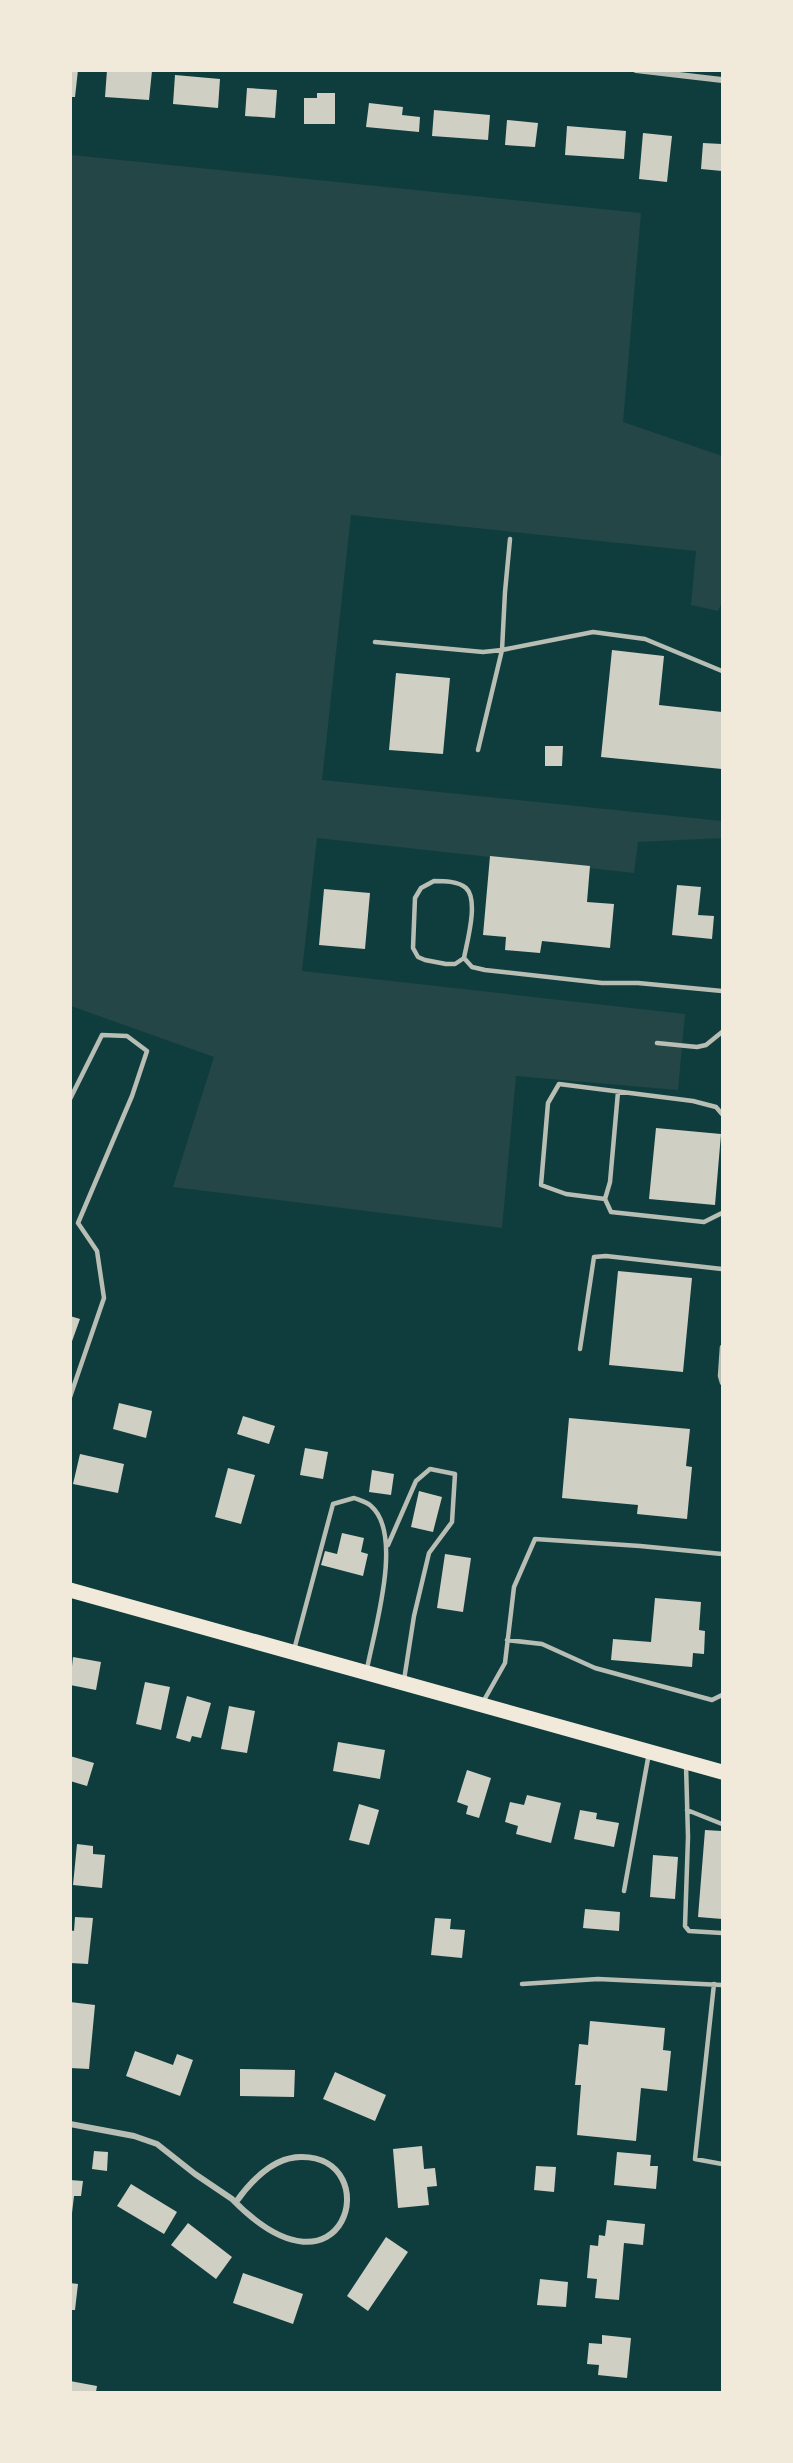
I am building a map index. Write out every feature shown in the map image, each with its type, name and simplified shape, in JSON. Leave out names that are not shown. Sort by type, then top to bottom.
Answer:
[{"type":"main road","points":[[70,1590],[723,1772]]},
{"type":"street","points":[[636,70],[723,80]]},
{"type":"street","points":[[70,2124],[134,2136],[157,2144],[274,2233],[298,2242],[310,2242],[327,2237],[339,2227],[346,2214],[347,2198],[340,2174],[330,2164],[310,2157],[291,2157],[272,2166],[257,2178],[236,2202]]},
{"type":"lane","points":[[478,750],[502,650],[510,539]]},
{"type":"lane","points":[[375,642],[483,652],[593,632],[645,639],[723,671]]},
{"type":"lane","points":[[444,881],[460,884],[468,890],[472,898],[471,920],[464,958],[455,964],[436,962],[418,957],[413,948],[415,898],[421,888],[427,884],[444,881]]},
{"type":"lane","points":[[464,958],[472,967],[485,970],[602,983],[638,983],[723,991]]},
{"type":"lane","points":[[657,1043],[697,1047],[706,1045],[723,1032]]},
{"type":"lane","points":[[70,1099],[102,1035],[127,1036],[147,1051],[132,1096],[78,1223]]},
{"type":"lane","points":[[604,1199],[566,1194],[541,1185],[548,1103],[559,1084],[693,1101],[716,1107],[723,1114]]},
{"type":"lane","points":[[618,1092],[610,1182],[604,1199],[611,1212],[704,1222],[723,1213]]},
{"type":"lane","points":[[70,1219],[78,1223],[97,1251],[104,1298],[70,1397]]},
{"type":"lane","points":[[580,1349],[594,1257],[606,1256],[723,1269]]},
{"type":"lane","points":[[723,1347],[720,1376],[723,1383]]},
{"type":"lane","points":[[366,1673],[386,1570],[388,1546],[416,1481],[430,1469],[454,1474],[452,1522],[429,1553],[414,1616],[404,1683]]},
{"type":"lane","points":[[293,1653],[333,1504],[354,1498],[372,1506],[383,1526],[388,1546]]},
{"type":"lane","points":[[481,1704],[504,1663],[514,1587],[535,1539],[723,1554]]},
{"type":"lane","points":[[507,1640],[542,1644],[596,1668],[712,1700],[723,1695]]},
{"type":"lane","points":[[624,1890],[649,1750]]},
{"type":"lane","points":[[686,1762],[685,1926],[689,1931],[723,1933]]},
{"type":"lane","points":[[687,1810],[723,1824]]},
{"type":"lane","points":[[522,1984],[598,1979],[723,1985]]},
{"type":"lane","points":[[714,1984],[695,2159],[723,2164]]},
{"type":"shaded area","points":[[71,155],[641,213],[623,422],[722,456],[722,602],[718,611],[691,605],[696,551],[351,515],[322,780],[722,821],[722,838],[638,842],[634,873],[317,838],[302,971],[685,1014],[678,1090],[516,1076],[502,1228],[173,1187],[214,1057],[71,1006]]},
{"type":"building","points":[[70,70],[78,70],[75,97],[70,97]]},
{"type":"building","points":[[107,70],[152,71],[149,100],[105,97]]},
{"type":"building","points":[[175,75],[220,79],[218,108],[173,104]]},
{"type":"building","points":[[247,88],[277,90],[275,118],[245,116]]},
{"type":"building","points":[[317,93],[335,93],[335,124],[304,124],[304,98],[317,98]]},
{"type":"building","points":[[369,103],[403,107],[402,115],[420,117],[419,132],[366,127]]},
{"type":"building","points":[[434,110],[490,115],[488,140],[432,136]]},
{"type":"building","points":[[507,120],[538,123],[535,147],[505,145]]},
{"type":"building","points":[[567,126],[626,131],[624,159],[565,155]]},
{"type":"building","points":[[643,133],[672,136],[667,182],[639,179]]},
{"type":"building","points":[[703,143],[722,144],[722,171],[701,169]]},
{"type":"building","points":[[612,650],[664,656],[659,705],[722,712],[722,769],[601,757]]},
{"type":"building","points":[[396,673],[450,678],[443,754],[389,750]]},
{"type":"building","points":[[545,746],[563,746],[562,766],[545,766]]},
{"type":"building","points":[[490,856],[590,866],[587,902],[614,904],[610,948],[542,941],[540,953],[505,950],[506,937],[483,935]]},
{"type":"building","points":[[677,885],[701,887],[698,915],[714,916],[712,939],[672,935]]},
{"type":"building","points":[[324,889],[370,893],[365,949],[319,945]]},
{"type":"building","points":[[656,1128],[721,1134],[715,1205],[649,1199]]},
{"type":"building","points":[[618,1271],[692,1278],[683,1372],[609,1365]]},
{"type":"building","points":[[70,1316],[80,1319],[71,1344],[70,1344]]},
{"type":"building","points":[[119,1403],[152,1411],[146,1438],[113,1429]]},
{"type":"building","points":[[243,1416],[275,1426],[269,1444],[237,1434]]},
{"type":"building","points":[[569,1418],[690,1429],[686,1466],[692,1467],[687,1519],[637,1514],[638,1505],[562,1498]]},
{"type":"building","points":[[305,1448],[328,1452],[323,1479],[300,1475]]},
{"type":"building","points":[[80,1454],[124,1464],[118,1493],[73,1484]]},
{"type":"building","points":[[228,1468],[255,1475],[241,1524],[215,1517]]},
{"type":"building","points":[[372,1470],[394,1474],[391,1495],[369,1492]]},
{"type":"building","points":[[419,1491],[442,1497],[433,1532],[411,1527]]},
{"type":"building","points":[[342,1533],[364,1538],[361,1552],[368,1554],[363,1576],[321,1565],[325,1551],[337,1554]]},
{"type":"building","points":[[445,1554],[471,1558],[463,1612],[437,1608]]},
{"type":"building","points":[[655,1598],[701,1602],[699,1630],[705,1631],[704,1654],[693,1653],[692,1667],[611,1660],[613,1639],[651,1642]]},
{"type":"building","points":[[73,1657],[101,1662],[96,1690],[70,1685]]},
{"type":"building","points":[[145,1682],[170,1687],[161,1730],[136,1724]]},
{"type":"building","points":[[187,1696],[211,1703],[201,1738],[192,1736],[190,1742],[176,1738]]},
{"type":"building","points":[[229,1706],[255,1711],[247,1753],[221,1749]]},
{"type":"building","points":[[338,1742],[385,1750],[380,1779],[333,1771]]},
{"type":"building","points":[[70,1756],[94,1763],[87,1786],[70,1781]]},
{"type":"building","points":[[467,1770],[491,1778],[479,1818],[466,1814],[468,1806],[457,1802]]},
{"type":"building","points":[[527,1795],[561,1803],[551,1843],[516,1834],[518,1826],[505,1822],[510,1802],[524,1805]]},
{"type":"building","points":[[359,1804],[379,1810],[369,1845],[349,1840]]},
{"type":"building","points":[[580,1810],[597,1813],[596,1819],[619,1823],[614,1847],[574,1839]]},
{"type":"building","points":[[705,1830],[722,1831],[722,1919],[698,1917]]},
{"type":"building","points":[[77,1844],[93,1846],[93,1854],[105,1855],[102,1888],[73,1885]]},
{"type":"building","points":[[653,1855],[678,1857],[675,1899],[650,1897]]},
{"type":"building","points":[[585,1909],[620,1912],[619,1931],[583,1928]]},
{"type":"building","points":[[75,1917],[93,1918],[88,1964],[70,1963],[70,1930],[74,1931]]},
{"type":"building","points":[[435,1918],[451,1919],[450,1929],[465,1930],[462,1958],[431,1955]]},
{"type":"building","points":[[70,2002],[95,2005],[89,2069],[70,2068]]},
{"type":"building","points":[[590,2021],[665,2028],[663,2050],[671,2051],[667,2091],[641,2088],[636,2141],[577,2135],[581,2085],[575,2085],[579,2044],[588,2045]]},
{"type":"building","points":[[135,2051],[173,2065],[177,2054],[193,2060],[180,2096],[126,2076]]},
{"type":"building","points":[[240,2069],[295,2070],[294,2097],[240,2096]]},
{"type":"building","points":[[335,2072],[386,2095],[375,2121],[323,2099]]},
{"type":"building","points":[[422,2146],[424,2169],[435,2168],[437,2186],[427,2187],[429,2205],[398,2208],[393,2149]]},
{"type":"building","points":[[94,2151],[108,2152],[107,2171],[92,2169]]},
{"type":"building","points":[[617,2152],[651,2155],[650,2166],[658,2166],[656,2189],[614,2185]]},
{"type":"building","points":[[536,2166],[556,2167],[554,2192],[534,2190]]},
{"type":"building","points":[[70,2180],[83,2181],[81,2196],[74,2196],[72,2213]]},
{"type":"building","points":[[131,2184],[177,2212],[164,2234],[117,2206]]},
{"type":"building","points":[[607,2220],[645,2224],[643,2245],[624,2243],[619,2300],[595,2298],[597,2279],[587,2278],[590,2245],[598,2246],[599,2235],[605,2236]]},
{"type":"building","points":[[188,2223],[232,2257],[216,2279],[171,2245]]},
{"type":"building","points":[[386,2237],[408,2252],[368,2311],[347,2296]]},
{"type":"building","points":[[243,2273],[303,2294],[293,2324],[233,2303]]},
{"type":"building","points":[[540,2279],[568,2282],[566,2307],[537,2305]]},
{"type":"building","points":[[70,2283],[78,2284],[75,2310],[70,2310]]},
{"type":"building","points":[[602,2335],[631,2338],[627,2378],[598,2375],[599,2365],[587,2364],[589,2343],[602,2344]]},
{"type":"building","points":[[70,2381],[97,2386],[96,2392],[70,2392]]}]
